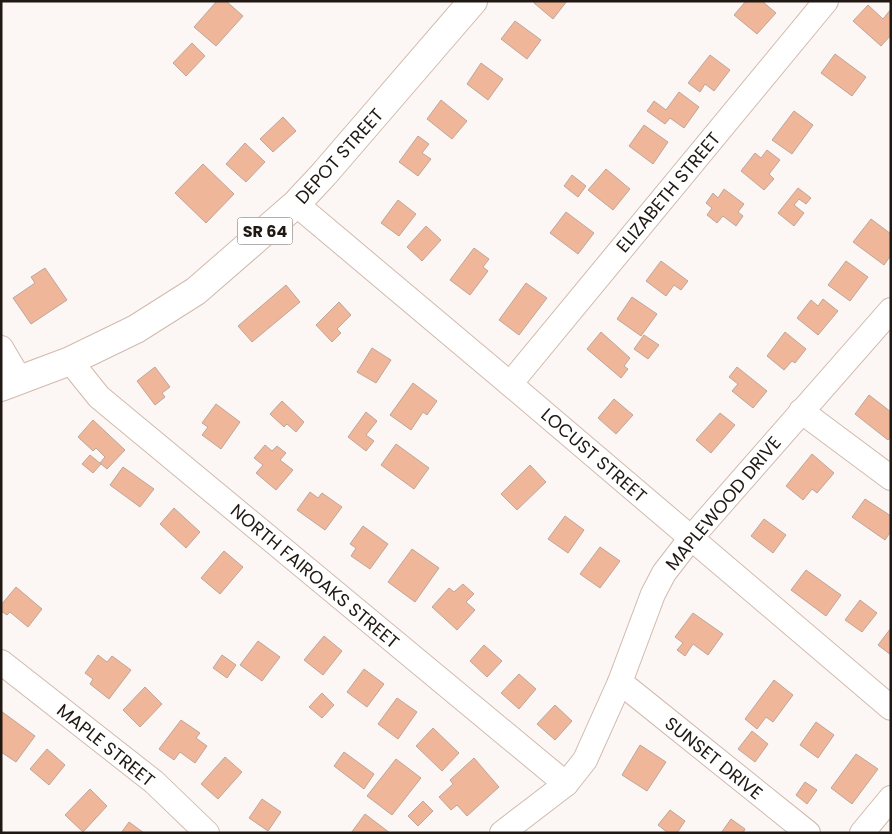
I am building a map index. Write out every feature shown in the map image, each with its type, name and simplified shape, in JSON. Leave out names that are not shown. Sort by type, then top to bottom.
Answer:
[{"type":"main road","name":"DEPOT STREET","points":[[10,383],[70,361],[136,329],[196,291],[296,204],[473,1]]},
{"type":"street","name":"ELIZABETH STREET","points":[[510,384],[826,1]]},
{"type":"street","name":"LOCUST STREET","points":[[296,204],[891,708]]},
{"type":"street","name":"MAPLEWOOD DRIVE","points":[[502,833],[566,784],[585,760],[620,682],[653,594],[664,573],[691,538],[891,310]]},
{"type":"street","points":[[1,348],[10,383]]},
{"type":"street","name":"NORTH FAIROAKS STREET","points":[[70,361],[99,397],[566,784]]},
{"type":"street","points":[[802,411],[891,478]]},
{"type":"street","name":"MAPLE STREET","points":[[1,662],[154,782],[207,833]]},
{"type":"street","name":"SUNSET DRIVE","points":[[620,682],[808,833]]},
{"type":"street","points":[[862,833],[891,798]]},
{"type":"building","points":[[217,1],[226,1],[243,16],[216,46],[194,27]]},
{"type":"building","points":[[535,1],[567,1],[553,19],[534,3]]},
{"type":"building","points":[[746,1],[762,1],[776,13],[757,34],[734,15]]},
{"type":"building","points":[[868,5],[883,19],[891,9],[891,35],[881,46],[853,21]]},
{"type":"building","points":[[515,21],[541,40],[527,59],[501,39]]},
{"type":"building","points":[[192,43],[205,56],[186,76],[173,63]]},
{"type":"building","points":[[835,54],[866,77],[852,96],[821,73]]},
{"type":"building","points":[[710,55],[730,70],[714,91],[705,84],[700,92],[688,83]]},
{"type":"building","points":[[481,63],[503,79],[488,100],[467,84]]},
{"type":"building","points":[[679,92],[699,107],[684,128],[670,118],[665,124],[647,111],[654,101],[666,110]]},
{"type":"building","points":[[441,100],[467,121],[452,139],[427,119]]},
{"type":"building","points":[[794,111],[813,125],[792,154],[772,140]]},
{"type":"building","points":[[283,117],[296,131],[273,152],[260,139]]},
{"type":"building","points":[[644,125],[668,142],[653,164],[629,146]]},
{"type":"building","points":[[418,136],[429,144],[422,153],[431,159],[418,176],[399,162]]},
{"type":"building","points":[[245,143],[265,162],[246,182],[226,164]]},
{"type":"building","points":[[767,150],[780,160],[769,174],[774,179],[764,190],[741,171],[755,153],[761,158]]},
{"type":"building","points":[[203,164],[234,194],[206,223],[175,193]]},
{"type":"building","points":[[606,169],[630,189],[613,210],[588,190]]},
{"type":"building","points":[[572,175],[586,186],[578,197],[564,186]]},
{"type":"building","points":[[798,188],[811,198],[806,204],[799,199],[794,205],[804,213],[794,226],[778,213]]},
{"type":"building","points":[[724,189],[744,204],[738,212],[743,216],[736,226],[723,216],[717,223],[707,215],[712,208],[706,203],[713,193],[718,198]]},
{"type":"building","points":[[398,200],[416,214],[399,236],[381,223]]},
{"type":"building","points":[[566,212],[594,233],[578,254],[550,233]]},
{"type":"building","points":[[871,219],[891,234],[891,255],[884,265],[853,242]]},
{"type":"building","points":[[426,226],[441,240],[422,261],[407,247]]},
{"type":"building","points":[[474,248],[489,259],[483,267],[488,271],[470,295],[450,280]]},
{"type":"building","points":[[661,261],[688,281],[681,290],[674,285],[666,296],[646,281]]},
{"type":"building","points":[[846,261],[868,277],[850,301],[828,285]]},
{"type":"building","points":[[45,268],[67,300],[31,324],[13,298],[35,283],[31,277]]},
{"type":"building","points":[[526,283],[547,298],[519,335],[499,320]]},
{"type":"building","points":[[286,285],[300,302],[252,342],[238,326]]},
{"type":"building","points":[[632,297],[657,314],[641,336],[617,319]]},
{"type":"building","points":[[823,299],[838,311],[818,335],[797,318],[811,300],[818,306]]},
{"type":"building","points":[[339,302],[351,315],[337,329],[341,333],[332,342],[316,325]]},
{"type":"building","points":[[601,332],[630,358],[624,366],[628,369],[621,378],[587,349]]},
{"type":"building","points":[[785,332],[806,349],[795,363],[792,361],[784,370],[767,356]]},
{"type":"building","points":[[644,335],[659,345],[648,359],[634,349]]},
{"type":"building","points":[[372,348],[391,360],[376,383],[357,372]]},
{"type":"building","points":[[155,367],[170,387],[162,393],[165,397],[155,405],[137,381]]},
{"type":"building","points":[[737,367],[767,391],[753,408],[732,391],[738,384],[729,377]]},
{"type":"building","points":[[413,383],[437,401],[427,415],[423,412],[411,430],[390,415]]},
{"type":"building","points":[[869,395],[891,412],[891,437],[888,440],[855,414]]},
{"type":"building","points":[[614,399],[633,415],[616,434],[598,418]]},
{"type":"building","points":[[282,401],[304,422],[296,432],[287,424],[284,427],[270,414]]},
{"type":"building","points":[[216,404],[240,422],[221,449],[202,435],[208,427],[202,423]]},
{"type":"building","points":[[366,412],[377,421],[366,435],[374,441],[366,451],[348,437]]},
{"type":"building","points":[[720,413],[735,425],[711,453],[696,440]]},
{"type":"building","points":[[93,420],[125,450],[107,469],[100,463],[105,457],[96,448],[93,451],[78,437]]},
{"type":"building","points":[[396,444],[429,468],[414,489],[381,465]]},
{"type":"building","points":[[265,445],[272,451],[277,446],[286,453],[280,460],[293,470],[276,490],[256,473],[263,465],[254,458]]},
{"type":"building","points":[[812,454],[834,473],[817,493],[812,489],[803,500],[786,486]]},
{"type":"building","points":[[90,455],[101,464],[93,473],[82,464]]},
{"type":"building","points":[[530,465],[546,482],[517,510],[501,494]]},
{"type":"building","points":[[123,467],[154,489],[140,507],[110,485]]},
{"type":"building","points":[[310,492],[318,498],[322,493],[342,507],[325,530],[297,510]]},
{"type":"building","points":[[865,499],[891,516],[891,531],[885,540],[852,517]]},
{"type":"building","points":[[174,508],[200,532],[186,548],[160,524]]},
{"type":"building","points":[[565,516],[584,530],[568,553],[548,539]]},
{"type":"building","points":[[764,519],[786,535],[773,553],[751,536]]},
{"type":"building","points":[[363,526],[388,544],[370,569],[351,556],[356,548],[350,544]]},
{"type":"building","points":[[600,547],[620,561],[600,588],[580,574]]},
{"type":"building","points":[[412,549],[439,568],[415,602],[388,582]]},
{"type":"building","points":[[224,551],[243,567],[220,594],[201,578]]},
{"type":"building","points":[[806,570],[841,595],[826,616],[791,590]]},
{"type":"building","points":[[463,584],[474,594],[466,602],[475,610],[457,630],[432,607],[449,588],[454,592]]},
{"type":"building","points":[[16,587],[42,609],[28,627],[10,612],[7,615],[1,611],[1,605]]},
{"type":"building","points":[[860,600],[877,613],[862,632],[845,620]]},
{"type":"building","points":[[693,613],[723,634],[708,655],[693,644],[685,656],[677,650],[683,643],[675,637]]},
{"type":"building","points":[[891,628],[891,655],[878,645]]},
{"type":"building","points":[[324,636],[342,651],[323,675],[304,660]]},
{"type":"building","points":[[258,641],[280,657],[262,681],[240,665]]},
{"type":"building","points":[[484,645],[502,661],[487,677],[470,661]]},
{"type":"building","points":[[98,655],[107,662],[112,656],[131,670],[109,699],[90,684],[93,679],[85,673]]},
{"type":"building","points":[[222,655],[236,665],[227,678],[213,668]]},
{"type":"building","points":[[364,669],[384,684],[367,707],[347,692]]},
{"type":"building","points":[[519,674],[536,689],[519,709],[501,693]]},
{"type":"building","points":[[774,680],[793,695],[773,722],[766,717],[757,729],[745,719]]},
{"type":"building","points":[[145,687],[162,704],[140,727],[123,710]]},
{"type":"building","points":[[322,693],[334,705],[322,718],[309,707]]},
{"type":"building","points":[[397,698],[417,712],[398,739],[378,724]]},
{"type":"building","points":[[555,705],[572,721],[555,740],[537,724]]},
{"type":"building","points":[[1,711],[35,736],[16,762],[1,752]]},
{"type":"building","points":[[181,720],[200,733],[196,738],[207,746],[195,763],[180,752],[174,760],[159,749]]},
{"type":"building","points":[[816,722],[834,735],[818,758],[800,745]]},
{"type":"building","points":[[433,728],[459,753],[442,771],[416,746]]},
{"type":"building","points":[[752,731],[768,744],[755,762],[738,749]]},
{"type":"building","points":[[640,745],[666,762],[647,791],[622,775]]},
{"type":"building","points":[[47,749],[65,765],[49,785],[30,769]]},
{"type":"building","points":[[344,752],[374,774],[364,789],[334,766]]},
{"type":"building","points":[[856,754],[878,769],[852,804],[831,788]]},
{"type":"building","points":[[225,757],[242,772],[218,799],[201,784]]},
{"type":"building","points":[[474,758],[499,787],[467,816],[457,805],[451,810],[439,797],[453,784],[450,780]]},
{"type":"building","points":[[396,759],[421,778],[392,815],[367,796]]},
{"type":"building","points":[[805,782],[817,790],[807,804],[796,795]]},
{"type":"building","points":[[90,789],[107,806],[83,832],[65,815]]},
{"type":"building","points":[[262,799],[281,812],[268,831],[249,818]]},
{"type":"building","points":[[423,801],[433,811],[418,826],[408,816]]},
{"type":"building","points":[[670,810],[685,821],[677,833],[668,833],[658,825]]},
{"type":"building","points":[[365,814],[390,833],[351,833]]},
{"type":"building","points":[[731,819],[745,829],[743,833],[721,833]]},
{"type":"building","points":[[129,822],[144,833],[121,833]]}]
